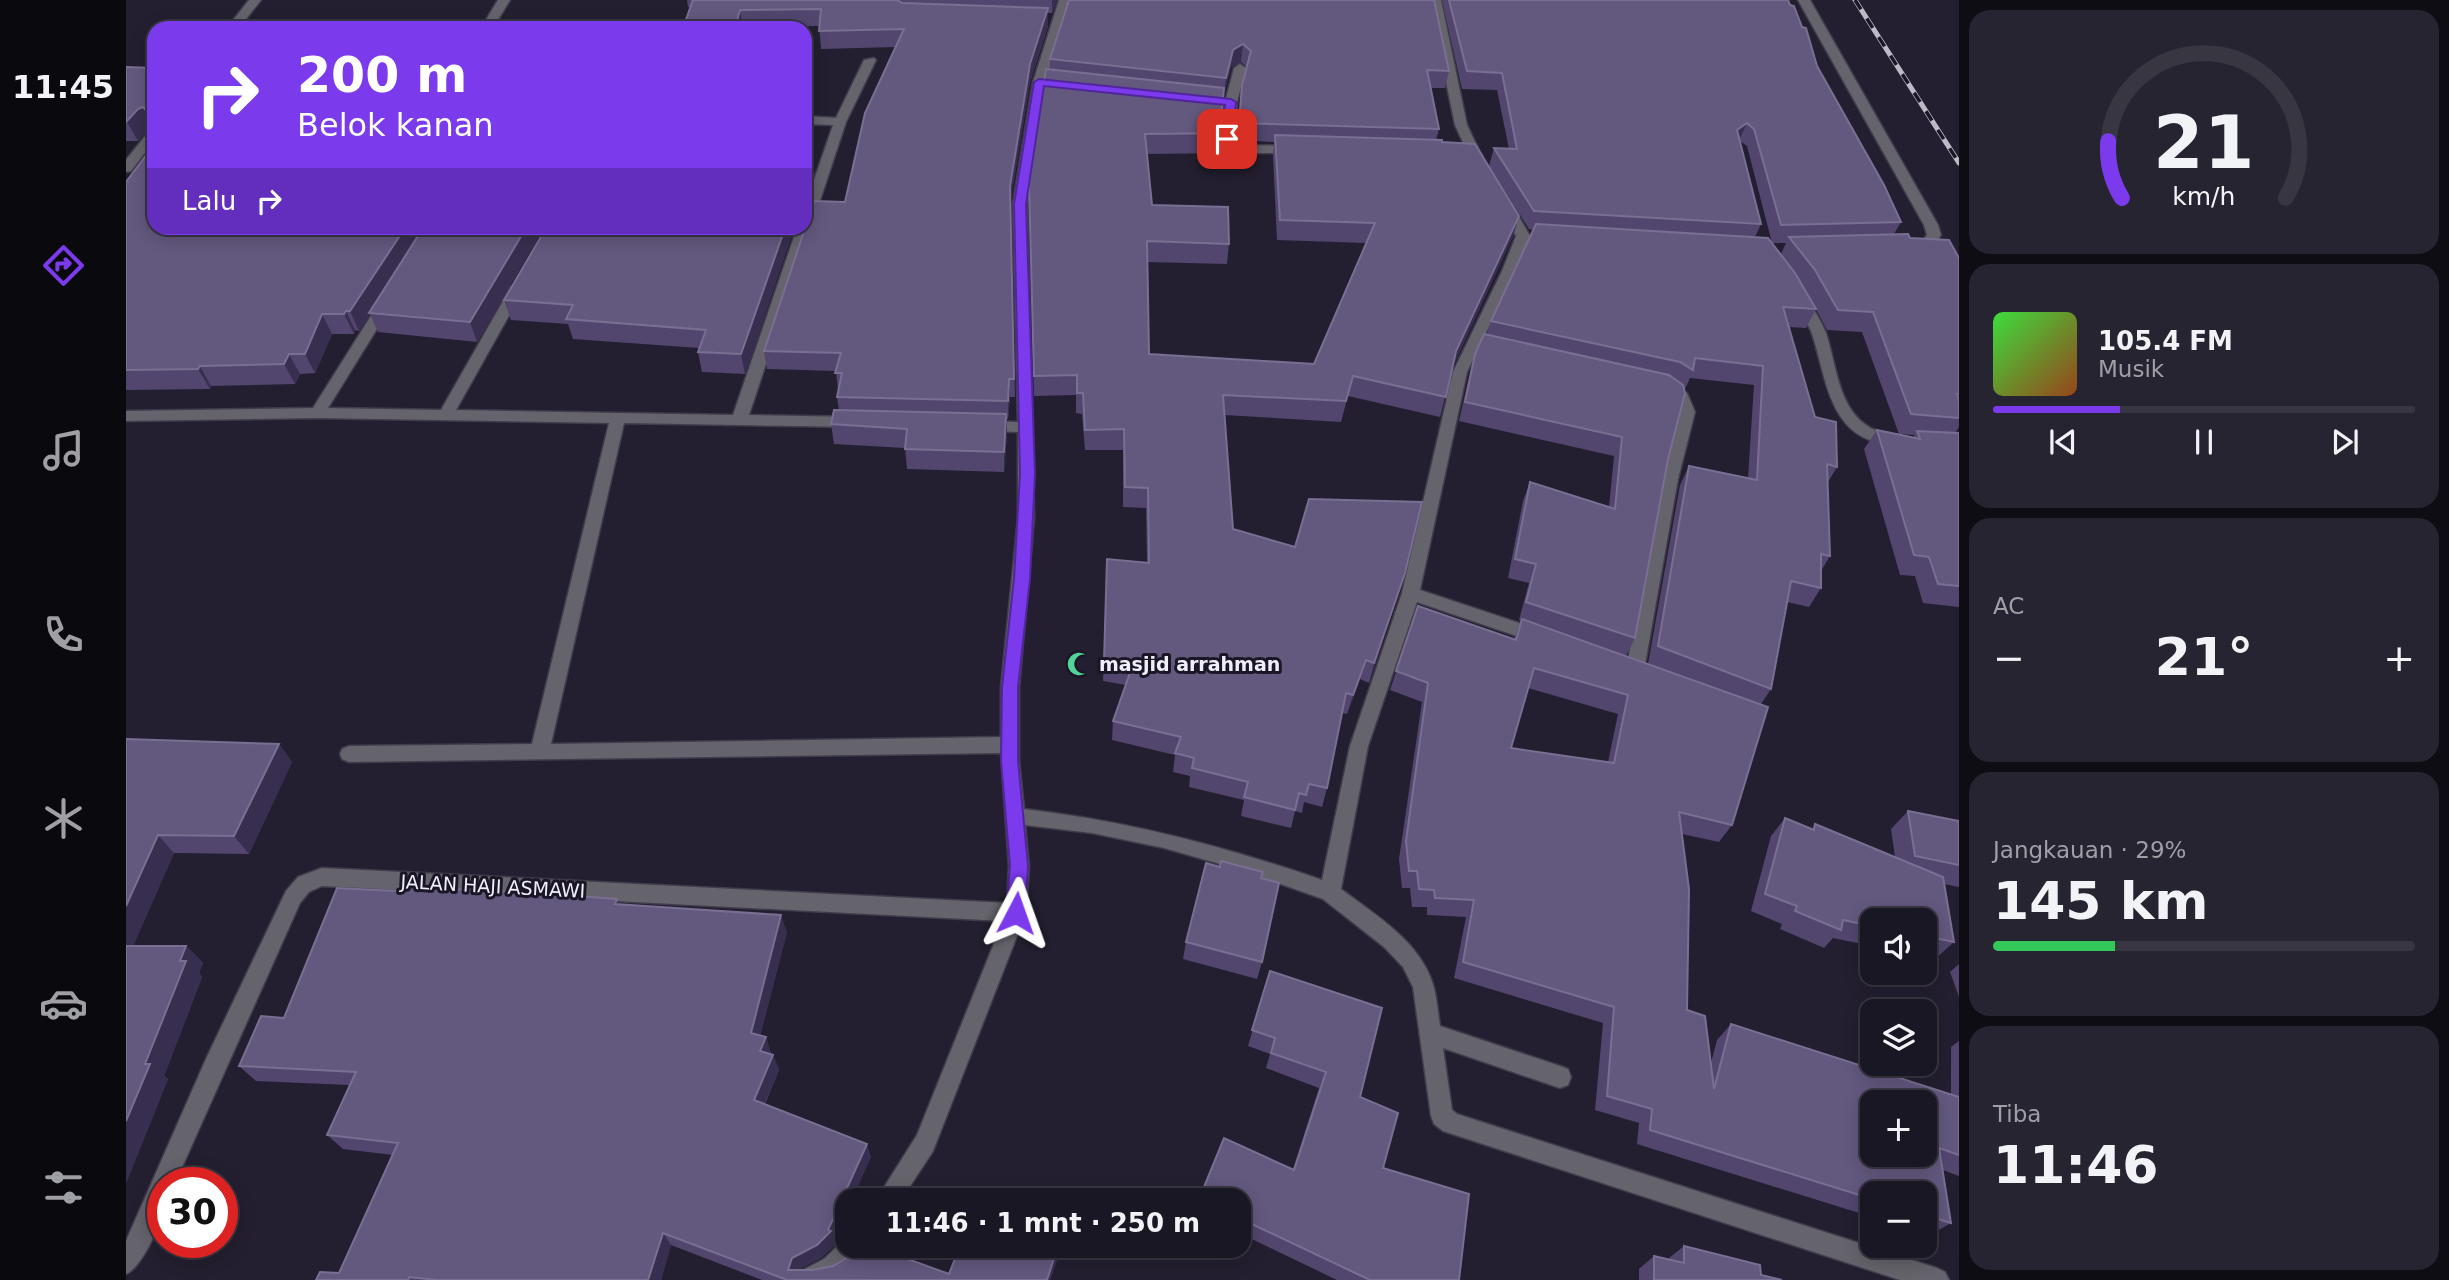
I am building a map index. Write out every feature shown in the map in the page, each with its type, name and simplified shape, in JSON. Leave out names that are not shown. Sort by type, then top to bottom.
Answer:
[{"type":"street","points":[[238,21],[255,0]]},
{"type":"street","points":[[491,21],[504,0]]},
{"type":"street","points":[[896,1188],[925,1143],[1016,913],[1019,866],[1009,745],[1012,662],[1026,518],[1020,204],[1065,0]]},
{"type":"street","points":[[1330,892],[1359,746],[1411,593],[1460,372],[1477,346],[1515,261],[1530,236],[1467,154],[1435,0]]},
{"type":"street","points":[[1804,0],[1931,225],[1934,235],[1929,242],[1901,246]]},
{"type":"street","points":[[1041,19],[1060,20]]},
{"type":"street","points":[[812,205],[840,122],[870,60]]},
{"type":"street","points":[[1240,68],[1224,101],[1228,144],[1242,149],[1308,151]]},
{"type":"street","points":[[812,120],[840,122]]},
{"type":"street","points":[[126,168],[147,142]]},
{"type":"street","points":[[740,418],[802,235]]},
{"type":"street","points":[[446,415],[528,269]]},
{"type":"street","points":[[317,413],[397,285]]},
{"type":"street","points":[[1794,288],[1817,330],[1839,405],[1854,427],[1884,440],[1909,442]]},
{"type":"street","points":[[1635,670],[1670,479],[1687,412],[1682,397],[1675,392],[1653,386]]},
{"type":"street","points":[[126,416],[317,413],[876,422]]},
{"type":"street","points":[[540,749],[618,416]]},
{"type":"street","points":[[971,425],[1026,427]]},
{"type":"street","points":[[1411,593],[1556,642]]},
{"type":"street","points":[[349,754],[540,749],[1009,745]]},
{"type":"street","points":[[1015,816],[1092,825],[1164,840],[1241,861],[1330,892],[1391,940],[1410,960],[1423,986],[1442,1116],[1451,1123],[1937,1280]]},
{"type":"street","name":"JALAN HAJI ASMAWI","points":[[170,1167],[293,897],[299,886],[310,880],[322,877],[1016,913]]},
{"type":"street","points":[[1430,1033],[1560,1077]]},
{"type":"street","name":"JALAN HAJI ASMAWI","points":[[126,1262],[147,1217]]},
{"type":"street","points":[[807,1280],[832,1267],[841,1258]]},
{"type":"building","points":[[693,0],[897,0],[902,3],[1048,8],[1030,64],[1010,186],[1014,379],[1009,379],[1008,401],[837,397],[842,373],[835,373],[841,353],[764,351],[803,235],[812,235],[814,201],[845,202],[865,113],[904,29],[819,31],[821,9],[740,10],[737,21],[686,21]]},
{"type":"building","points":[[1069,0],[1434,0],[1449,71],[1427,70],[1439,129],[1239,123],[1242,85],[1251,51],[1243,44],[1233,50],[1226,78],[1050,59]]},
{"type":"building","points":[[1449,0],[1788,0],[1790,5],[1794,6],[1802,27],[1806,28],[1817,66],[1884,185],[1901,222],[1781,225],[1754,129],[1747,123],[1737,130],[1761,224],[1534,211],[1494,148],[1517,149],[1502,73],[1467,71]]},
{"type":"building","points":[[126,67],[147,68],[147,122],[146,110],[143,107],[126,122]]},
{"type":"building","points":[[1046,69],[1224,88],[1221,120],[1225,130],[1234,133],[1145,134],[1152,205],[1228,207],[1229,244],[1147,241],[1149,354],[1314,364],[1375,223],[1280,220],[1275,135],[1442,140],[1475,144],[1519,216],[1456,351],[1446,397],[1353,376],[1346,401],[1223,395],[1233,529],[1295,547],[1309,499],[1422,502],[1405,573],[1374,663],[1366,660],[1353,695],[1346,693],[1327,788],[1309,784],[1306,795],[1299,793],[1295,810],[1244,797],[1248,782],[1192,768],[1194,758],[1175,753],[1181,737],[1113,721],[1132,667],[1104,662],[1107,559],[1149,563],[1148,488],[1125,487],[1124,429],[1085,430],[1083,393],[1077,393],[1077,375],[1034,376],[1029,184]]},
{"type":"building","points":[[147,154],[147,235],[400,235],[350,311],[344,314],[322,314],[305,354],[289,354],[284,364],[126,370],[126,182]]},
{"type":"building","points":[[1536,224],[1768,238],[1795,273],[1816,309],[1783,307],[1815,417],[1836,422],[1837,467],[1827,464],[1830,556],[1821,554],[1821,588],[1791,581],[1771,689],[1658,646],[1689,466],[1757,480],[1763,366],[1695,358],[1693,370],[1680,362],[1491,321]]},
{"type":"building","points":[[1908,234],[1910,238],[1949,240],[1959,258],[1959,418],[1911,414],[1873,312],[1838,310],[1815,270],[1789,237]]},
{"type":"building","points":[[419,235],[522,235],[470,322],[369,313]]},
{"type":"building","points":[[542,235],[783,235],[741,354],[698,352],[706,330],[566,319],[573,305],[504,300]]},
{"type":"building","points":[[1484,334],[1669,375],[1683,385],[1685,393],[1668,459],[1635,638],[1526,602],[1536,564],[1515,559],[1530,482],[1615,509],[1622,437],[1465,402],[1475,354]]},
{"type":"building","points":[[834,410],[1006,414],[1004,452],[905,449],[907,429],[831,424]]},
{"type":"building","points":[[1877,430],[1920,439],[1917,431],[1959,433],[1959,586],[1938,584],[1929,557],[1914,555]]},
{"type":"building","points":[[1418,606],[1516,640],[1522,619],[1768,707],[1732,825],[1679,812],[1689,889],[1687,1010],[1705,1016],[1714,1089],[1731,1024],[1860,1065],[1860,1076],[1893,1076],[1959,1097],[1959,1155],[1939,1148],[1951,1223],[1937,1219],[1937,1181],[1860,1181],[1860,1195],[1650,1130],[1652,1109],[1607,1096],[1614,1007],[1463,962],[1474,900],[1435,898],[1434,890],[1419,889],[1417,871],[1409,871],[1406,841],[1428,683],[1396,671]],"holes":[[[1534,668],[1628,695],[1614,763],[1511,748]]]},
{"type":"building","points":[[126,739],[279,744],[234,836],[158,835],[126,906]]},
{"type":"building","points":[[1908,811],[1959,821],[1959,865],[1915,856]]},
{"type":"building","points":[[1785,818],[1814,830],[1815,824],[1943,877],[1954,942],[1937,938],[1937,908],[1860,908],[1860,924],[1843,920],[1841,930],[1795,911],[1797,906],[1765,894]]},
{"type":"building","points":[[1221,861],[1263,872],[1261,878],[1279,883],[1262,962],[1186,942],[1206,863],[1220,867]]},
{"type":"building","points":[[399,887],[520,892],[617,899],[615,904],[781,915],[751,1033],[766,1037],[760,1051],[773,1055],[754,1100],[867,1144],[847,1188],[835,1188],[835,1215],[828,1230],[831,1231],[817,1245],[792,1258],[788,1270],[812,1270],[833,1266],[847,1258],[905,1258],[949,1274],[955,1258],[1054,1258],[1047,1280],[787,1280],[663,1233],[648,1280],[437,1280],[409,1277],[408,1280],[316,1280],[320,1272],[339,1273],[398,1143],[327,1135],[356,1072],[239,1066],[261,1016],[284,1018],[337,888],[397,891]]},
{"type":"building","points":[[126,946],[186,946],[180,961],[186,961],[145,1064],[150,1064],[126,1121]]},
{"type":"building","points":[[1270,971],[1382,1008],[1360,1097],[1398,1113],[1383,1168],[1469,1194],[1459,1280],[1370,1280],[1251,1224],[1251,1188],[1204,1188],[1224,1138],[1294,1170],[1326,1072],[1271,1053],[1275,1038],[1252,1030]]},
{"type":"building","points":[[1684,1246],[1760,1265],[1761,1275],[1782,1280],[1654,1280],[1654,1256],[1684,1263]]},
{"type":"railway","points":[[1855,0],[1959,163]]},
{"type":"place","name":"masjid arrahman","points":[[1079,664]]},
{"type":"route","points":[[1016,913],[1019,866],[1009,745],[1010,687],[1022,579],[1028,474],[1020,204],[1039,82],[1231,102],[1227,139]]}]
